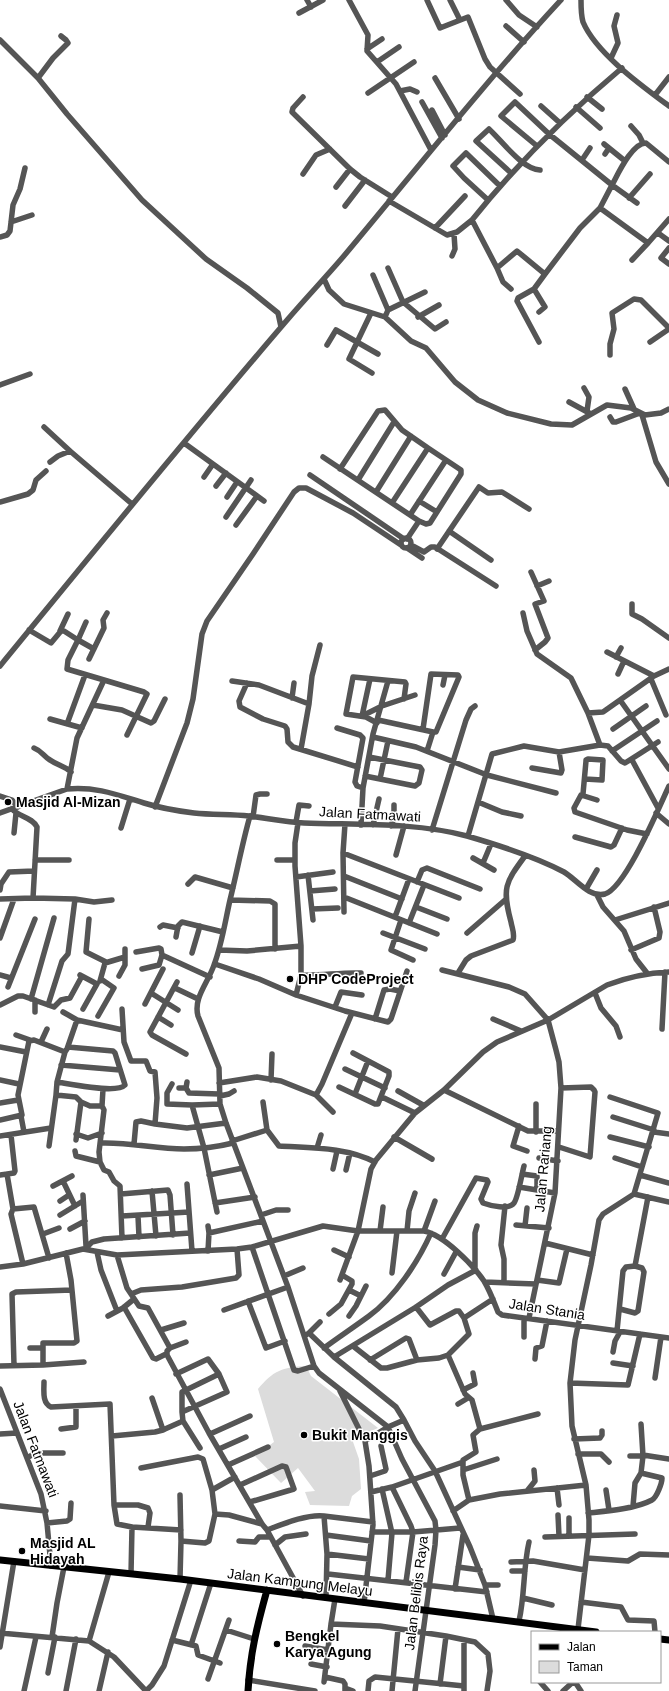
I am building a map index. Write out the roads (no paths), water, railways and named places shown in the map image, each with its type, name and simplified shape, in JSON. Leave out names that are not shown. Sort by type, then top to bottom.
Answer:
[{"type":"main road","name":"Jalan Kampung Melayu","points":[[0,1560],[191,1580],[303,1596],[519,1621],[590,1631]]},
{"type":"main road","points":[[248,1691],[248,1680],[254,1639],[267,1590]]},
{"type":"street","points":[[307,0],[311,7]]},
{"type":"street","points":[[299,13],[323,0]]},
{"type":"street","points":[[349,0],[368,35],[367,49],[370,55],[391,78],[400,91],[431,150]]},
{"type":"street","points":[[427,0],[440,28],[468,17],[485,59],[497,74],[520,94]]},
{"type":"street","points":[[450,0],[460,20]]},
{"type":"street","points":[[506,0],[520,15],[536,27]]},
{"type":"street","points":[[0,666],[132,504],[288,318],[324,279],[431,150],[536,27],[561,0]]},
{"type":"street","points":[[581,0],[584,23],[596,42],[622,68],[669,106]]},
{"type":"street","points":[[611,58],[618,43],[614,26],[617,15]]},
{"type":"street","points":[[506,26],[524,42]]},
{"type":"street","points":[[40,75],[68,43],[61,36]]},
{"type":"street","points":[[367,49],[382,39]]},
{"type":"street","points":[[0,40],[40,75],[66,114],[142,200],[206,259],[248,288],[278,313],[281,327]]},
{"type":"street","points":[[377,62],[399,47]]},
{"type":"street","points":[[368,93],[414,62]]},
{"type":"street","points":[[303,97],[293,108],[292,112],[350,169],[391,199],[443,233],[454,234],[472,220],[521,162],[576,107],[622,68]]},
{"type":"street","points":[[655,95],[669,77]]},
{"type":"street","points":[[435,78],[459,119]]},
{"type":"street","points":[[400,91],[410,89],[417,92]]},
{"type":"street","points":[[587,97],[602,109]]},
{"type":"street","points":[[422,102],[443,136]]},
{"type":"street","points":[[537,146],[501,116],[514,102],[549,134],[612,185],[637,203]]},
{"type":"street","points":[[542,106],[560,123]]},
{"type":"street","points":[[576,107],[600,128]]},
{"type":"street","points":[[432,110],[443,136]]},
{"type":"street","points":[[631,126],[639,135],[643,143],[648,144],[669,162]]},
{"type":"street","points":[[511,173],[476,141],[489,129],[521,162],[530,168],[540,170]]},
{"type":"street","points":[[539,342],[517,301],[518,298],[534,289],[580,228],[600,208],[625,161],[631,153],[643,143]]},
{"type":"street","points":[[604,144],[625,161]]},
{"type":"street","points":[[582,160],[590,148]]},
{"type":"street","points":[[604,154],[609,148]]},
{"type":"street","points":[[303,174],[316,155],[330,149]]},
{"type":"street","points":[[488,200],[453,166],[466,153],[500,186]]},
{"type":"street","points":[[0,237],[10,233],[13,205],[20,189],[25,168]]},
{"type":"street","points":[[336,187],[350,169]]},
{"type":"street","points":[[630,198],[650,174]]},
{"type":"street","points":[[345,206],[365,180]]},
{"type":"street","points":[[435,228],[465,196]]},
{"type":"street","points":[[600,208],[648,243]]},
{"type":"street","points":[[11,222],[32,215]]},
{"type":"street","points":[[632,260],[658,233],[669,219]]},
{"type":"street","points":[[472,220],[503,282],[511,289]]},
{"type":"street","points":[[658,233],[669,241]]},
{"type":"street","points":[[452,256],[455,249],[454,234]]},
{"type":"street","points":[[669,248],[661,258],[669,264]]},
{"type":"street","points":[[497,268],[517,251],[546,274]]},
{"type":"street","points":[[388,268],[403,302],[418,316],[435,329],[446,322]]},
{"type":"street","points":[[373,275],[388,310]]},
{"type":"street","points":[[324,279],[329,290],[344,304],[385,317],[411,341],[426,348],[455,382],[466,391],[478,400],[507,413],[551,424],[566,425],[577,423],[589,412],[606,405],[634,409],[641,414],[656,462],[668,480]]},
{"type":"street","points":[[534,289],[545,307],[539,312]]},
{"type":"street","points":[[385,317],[388,310],[425,292]]},
{"type":"street","points":[[610,355],[610,344],[614,329],[612,313],[634,299],[641,300],[669,328],[650,342]]},
{"type":"street","points":[[418,316],[439,305]]},
{"type":"street","points":[[371,313],[350,359],[372,373]]},
{"type":"street","points":[[327,345],[336,330],[378,354]]},
{"type":"street","points":[[0,385],[30,374]]},
{"type":"street","points":[[584,388],[588,394],[589,412]]},
{"type":"street","points":[[625,389],[634,409]]},
{"type":"street","points":[[569,402],[589,412]]},
{"type":"street","points":[[610,417],[613,422],[616,422],[641,414],[657,414],[669,409]]},
{"type":"street","points":[[323,457],[410,515],[428,524],[462,472],[461,469],[411,436],[394,422],[385,410],[378,411],[340,468]]},
{"type":"street","points":[[358,480],[394,422]]},
{"type":"street","points":[[44,427],[132,504]]},
{"type":"street","points":[[376,492],[411,436]]},
{"type":"street","points":[[184,443],[264,501]]},
{"type":"street","points":[[392,503],[428,448]]},
{"type":"street","points":[[50,462],[58,456],[70,451]]},
{"type":"street","points":[[410,515],[446,460]]},
{"type":"street","points":[[204,477],[213,464]]},
{"type":"street","points":[[0,502],[28,494],[33,490],[36,480],[46,471]]},
{"type":"street","points":[[216,486],[226,473]]},
{"type":"street","points":[[310,475],[410,541],[409,547]]},
{"type":"street","points":[[226,517],[251,480]]},
{"type":"street","points":[[227,497],[237,482]]},
{"type":"street","points":[[437,549],[479,487],[488,493],[502,492],[529,509]]},
{"type":"street","points":[[156,807],[187,723],[193,699],[202,634],[208,620],[294,492],[299,488],[306,488],[353,513],[401,545],[403,548],[409,547],[424,552],[431,547],[437,549],[496,586]]},
{"type":"street","points":[[236,525],[257,496]]},
{"type":"street","points":[[419,501],[437,512]]},
{"type":"street","points":[[353,513],[357,507]]},
{"type":"street","points":[[401,545],[401,541],[406,539],[419,520]]},
{"type":"street","points":[[449,531],[491,560]]},
{"type":"street","points":[[409,547],[422,558]]},
{"type":"street","points":[[531,572],[544,601],[535,604],[548,638],[535,650]]},
{"type":"street","points":[[537,586],[549,581]]},
{"type":"street","points":[[632,604],[632,614],[642,619],[669,638]]},
{"type":"street","points":[[89,659],[104,628],[103,620],[107,613]]},
{"type":"street","points":[[30,630],[51,643],[60,632],[68,614]]},
{"type":"street","points":[[523,614],[535,650],[541,658],[571,678],[588,713],[600,745]]},
{"type":"street","points":[[86,622],[68,660],[67,668],[85,675],[147,693],[147,697],[127,735]]},
{"type":"street","points":[[60,632],[64,631],[94,649]]},
{"type":"street","points":[[302,749],[312,676],[320,645]]},
{"type":"street","points":[[616,657],[621,648]]},
{"type":"street","points":[[607,652],[624,660],[652,678],[668,719]]},
{"type":"street","points":[[618,674],[624,660]]},
{"type":"street","points":[[588,713],[603,712],[652,678],[669,669]]},
{"type":"street","points":[[423,729],[430,674],[458,675],[436,732],[433,732],[427,751]]},
{"type":"street","points":[[67,724],[85,675]]},
{"type":"street","points":[[443,685],[445,675]]},
{"type":"street","points":[[404,699],[406,683],[356,676],[352,678],[345,712],[348,715],[368,717],[378,721],[433,732]]},
{"type":"street","points":[[362,716],[370,679]]},
{"type":"street","points":[[67,789],[74,752],[82,728],[104,680]]},
{"type":"street","points":[[232,680],[259,685],[309,704]]},
{"type":"street","points":[[360,825],[365,776],[373,737],[388,681]]},
{"type":"street","points":[[247,683],[239,701],[240,707],[263,719],[285,726],[288,729],[289,744],[358,767]]},
{"type":"street","points":[[292,698],[294,683]]},
{"type":"street","points":[[362,716],[382,706],[415,695]]},
{"type":"street","points":[[93,705],[122,710],[152,723],[165,699]]},
{"type":"street","points":[[620,700],[669,769]]},
{"type":"street","points":[[432,830],[469,712],[475,706]]},
{"type":"street","points":[[613,728],[646,706]]},
{"type":"street","points":[[50,719],[82,728]]},
{"type":"street","points":[[612,751],[657,721]]},
{"type":"street","points":[[337,728],[360,735],[363,738],[355,783],[357,786],[363,788]]},
{"type":"street","points":[[373,737],[427,751],[453,763],[556,793]]},
{"type":"street","points":[[380,779],[388,741]]},
{"type":"street","points":[[468,836],[491,756],[495,752],[528,746],[559,752],[600,745],[608,746],[623,763],[632,760],[658,742]]},
{"type":"street","points":[[34,748],[40,750],[48,759],[71,772]]},
{"type":"street","points":[[532,768],[561,773],[562,770],[559,752]]},
{"type":"street","points":[[365,776],[417,786],[422,770],[420,767],[369,757]]},
{"type":"street","points":[[585,779],[602,780],[603,760],[587,759],[583,794],[580,795],[574,809],[575,813],[622,828],[647,834]]},
{"type":"street","points":[[632,760],[657,810],[669,824]]},
{"type":"street","points":[[647,973],[631,950],[624,931],[602,907],[597,894],[609,892],[618,883],[647,834],[669,786]]},
{"type":"street","name":"Jalan Fatmawati","points":[[0,813],[15,810],[67,789],[95,789],[156,807],[194,813],[251,816],[297,822],[404,826],[468,836],[491,844],[564,872],[586,889],[597,894]]},
{"type":"street","points":[[252,1247],[267,1294],[295,1371],[314,1366],[307,1334],[226,1123],[220,1104],[219,1068],[197,1012],[198,999],[210,977],[219,950],[240,853],[256,795],[267,794]]},
{"type":"street","points":[[583,794],[597,800]]},
{"type":"street","points":[[0,796],[12,800],[15,810],[14,833]]},
{"type":"street","points":[[120,828],[130,799]]},
{"type":"street","points":[[373,825],[379,799]]},
{"type":"street","points":[[478,802],[502,812],[521,816]]},
{"type":"street","points":[[296,995],[301,975],[301,946],[295,843],[299,805],[309,806]]},
{"type":"street","points":[[391,826],[394,815],[394,805]]},
{"type":"street","points":[[15,810],[33,821],[37,826],[33,898]]},
{"type":"street","points":[[344,912],[343,853],[345,824]]},
{"type":"street","points":[[396,855],[404,826]]},
{"type":"street","points":[[575,836],[611,847],[614,845],[622,828]]},
{"type":"street","points":[[483,863],[491,844]]},
{"type":"street","points":[[343,853],[459,898]]},
{"type":"street","points":[[458,973],[466,960],[471,956],[513,940],[514,933],[505,900],[508,882],[525,856]]},
{"type":"street","points":[[473,858],[494,870]]},
{"type":"street","points":[[35,860],[69,860]]},
{"type":"street","points":[[277,860],[295,860]]},
{"type":"street","points":[[417,882],[422,870],[427,868],[480,889]]},
{"type":"street","points":[[586,889],[597,870]]},
{"type":"street","points":[[0,890],[1,884],[9,872],[34,871]]},
{"type":"street","points":[[296,877],[333,872]]},
{"type":"street","points":[[308,875],[313,920]]},
{"type":"street","points":[[344,876],[402,898]]},
{"type":"street","points":[[188,884],[195,878],[233,888]]},
{"type":"street","points":[[395,917],[409,879]]},
{"type":"street","points":[[409,923],[424,885]]},
{"type":"street","points":[[310,891],[335,889]]},
{"type":"street","points":[[344,897],[437,934]]},
{"type":"street","points":[[0,898],[75,899],[94,902],[112,900]]},
{"type":"street","points":[[0,938],[14,899]]},
{"type":"street","points":[[48,1005],[61,964],[68,954],[75,899]]},
{"type":"street","points":[[230,900],[274,903],[275,949]]},
{"type":"street","points":[[467,933],[505,900]]},
{"type":"street","points":[[615,920],[669,902]]},
{"type":"street","points":[[416,906],[447,919]]},
{"type":"street","points":[[631,950],[659,938],[660,932],[654,907]]},
{"type":"street","points":[[312,909],[338,908]]},
{"type":"street","points":[[35,1012],[33,999],[54,918]]},
{"type":"street","points":[[8,987],[35,919]]},
{"type":"street","points":[[89,919],[86,952],[106,962],[125,957]]},
{"type":"street","points":[[401,920],[391,950],[413,960]]},
{"type":"street","points":[[176,937],[178,928],[182,922],[223,932]]},
{"type":"street","points":[[160,927],[163,925],[178,928]]},
{"type":"street","points":[[192,953],[200,926]]},
{"type":"street","points":[[383,933],[425,949]]},
{"type":"street","points":[[219,950],[247,952],[301,946]]},
{"type":"street","points":[[136,952],[160,948],[162,955],[159,965],[142,969]]},
{"type":"street","points":[[119,976],[125,965],[125,949]]},
{"type":"street","points":[[162,955],[210,977]]},
{"type":"street","points":[[83,1010],[99,982],[102,969],[106,962]]},
{"type":"street","points":[[215,964],[259,978],[296,995],[386,1022],[390,1021],[407,971]]},
{"type":"street","points":[[145,1004],[163,969]]},
{"type":"street","points":[[442,970],[518,990],[526,994],[548,1020]]},
{"type":"street","points":[[329,1314],[341,1304],[352,1281],[341,1278],[358,1231],[369,1176],[375,1162],[415,1113],[423,1105],[444,1090],[483,1052],[497,1042],[548,1020],[616,981],[647,973],[667,972],[662,1029]]},
{"type":"street","points":[[301,975],[312,976],[340,973],[361,973]]},
{"type":"street","points":[[0,975],[11,978]]},
{"type":"street","points":[[0,1005],[18,996],[33,999],[54,1007],[61,1000],[70,998],[81,975],[114,988],[98,1016]]},
{"type":"street","points":[[186,1054],[150,1034],[150,1030],[176,985],[198,999]]},
{"type":"street","points":[[375,1019],[384,990],[390,989],[400,991]]},
{"type":"street","points":[[334,1007],[341,992],[362,995]]},
{"type":"street","points":[[151,993],[178,1010]]},
{"type":"street","points":[[595,993],[601,1008],[616,1026],[620,1037]]},
{"type":"street","points":[[122,1009],[124,1042],[131,1061],[146,1060],[150,1071],[155,1072],[157,1098],[155,1124]]},
{"type":"street","points":[[63,1012],[77,1020],[123,1030]]},
{"type":"street","points":[[316,1095],[352,1012]]},
{"type":"street","points":[[158,1017],[171,1025]]},
{"type":"street","points":[[493,1019],[521,1031]]},
{"type":"street","points":[[49,1146],[57,1082],[66,1050],[77,1020]]},
{"type":"street","name":"Jalan Rariang","points":[[524,1337],[526,1318],[537,1282],[549,1228],[555,1193],[558,1161],[558,1131],[561,1088],[559,1062],[548,1020]]},
{"type":"street","points":[[41,1042],[47,1029]]},
{"type":"street","points":[[16,1035],[66,1050],[113,1051],[115,1053],[125,1085],[124,1087],[103,1088],[57,1082]]},
{"type":"street","points":[[24,1132],[21,1116],[22,1113],[18,1100],[19,1084],[30,1040]]},
{"type":"street","points":[[0,1047],[26,1052]]},
{"type":"street","points":[[339,1087],[376,1104],[382,1097],[389,1072],[353,1053]]},
{"type":"street","points":[[271,1080],[272,1054]]},
{"type":"street","points":[[354,1094],[368,1061]]},
{"type":"street","points":[[62,1065],[120,1070]]},
{"type":"street","points":[[345,1069],[385,1088]]},
{"type":"street","points":[[219,1083],[253,1077],[281,1082],[316,1095],[333,1112]]},
{"type":"street","points":[[0,1080],[19,1084]]},
{"type":"street","points":[[172,1084],[167,1094],[167,1104],[220,1104]]},
{"type":"street","points":[[179,1088],[187,1085],[187,1092],[189,1093],[220,1095],[229,1094],[234,1091]]},
{"type":"street","points":[[559,1147],[590,1157],[595,1092],[591,1087],[561,1088]]},
{"type":"street","points":[[103,1088],[102,1106],[104,1110],[100,1162],[104,1170],[111,1174],[114,1182],[119,1185],[121,1194],[122,1238]]},
{"type":"street","points":[[444,1090],[528,1131],[558,1131]]},
{"type":"street","points":[[398,1091],[423,1105]]},
{"type":"street","points":[[56,1094],[76,1097],[81,1102],[90,1106],[102,1106]]},
{"type":"street","points":[[382,1097],[415,1113]]},
{"type":"street","points":[[578,1629],[589,1535],[586,1485],[572,1426],[570,1383],[572,1360],[599,1220],[603,1214],[634,1194],[659,1115],[656,1111],[610,1097]]},
{"type":"street","points":[[0,1103],[18,1100]]},
{"type":"street","points":[[81,1102],[76,1137],[88,1138],[102,1133]]},
{"type":"street","points":[[263,1102],[267,1130],[279,1146],[317,1148],[350,1153],[366,1157],[375,1162]]},
{"type":"street","points":[[536,1104],[536,1132]]},
{"type":"street","points":[[192,1105],[204,1148],[217,1212]]},
{"type":"street","points":[[0,1120],[21,1116]]},
{"type":"street","points":[[613,1117],[654,1131],[669,1134]]},
{"type":"street","points":[[134,1144],[136,1122],[141,1121],[178,1127],[198,1127],[226,1123]]},
{"type":"street","points":[[519,1126],[513,1146],[527,1151]]},
{"type":"street","points":[[0,1136],[51,1128]]},
{"type":"street","points":[[101,1143],[134,1144],[183,1149],[204,1148],[233,1142],[267,1130]]},
{"type":"street","points":[[0,1175],[14,1173],[15,1171],[11,1135]]},
{"type":"street","points":[[317,1148],[321,1135]]},
{"type":"street","points":[[610,1136],[649,1147]]},
{"type":"street","points":[[394,1137],[432,1159]]},
{"type":"street","points":[[75,1151],[76,1156],[100,1162]]},
{"type":"street","points":[[333,1169],[337,1151]]},
{"type":"street","points":[[346,1170],[350,1153]]},
{"type":"street","points":[[539,1158],[558,1161]]},
{"type":"street","points":[[615,1158],[642,1167]]},
{"type":"street","points":[[442,1239],[476,1178],[487,1180],[488,1182],[481,1199],[483,1204],[505,1206],[513,1204],[524,1166]]},
{"type":"street","points":[[209,1175],[243,1168]]},
{"type":"street","points":[[7,1174],[13,1208],[11,1214],[23,1264]]},
{"type":"street","points":[[522,1174],[537,1176],[537,1190]]},
{"type":"street","points":[[640,1175],[669,1183]]},
{"type":"street","points":[[53,1186],[72,1176]]},
{"type":"street","points":[[63,1181],[75,1206]]},
{"type":"street","points":[[187,1184],[192,1251]]},
{"type":"street","points":[[519,1187],[555,1193]]},
{"type":"street","points":[[121,1194],[166,1189],[169,1191],[173,1235]]},
{"type":"street","points":[[152,1191],[156,1236]]},
{"type":"street","points":[[407,1231],[409,1211],[415,1193]]},
{"type":"street","points":[[634,1194],[669,1202]]},
{"type":"street","points":[[60,1201],[70,1195]]},
{"type":"street","points":[[215,1203],[255,1197]]},
{"type":"street","points":[[635,1266],[648,1197]]},
{"type":"street","points":[[60,1215],[75,1206],[83,1198],[86,1247]]},
{"type":"street","points":[[424,1231],[436,1201]]},
{"type":"street","points":[[504,1282],[504,1260],[501,1245],[505,1206]]},
{"type":"street","points":[[13,1208],[34,1207],[49,1258]]},
{"type":"street","points":[[380,1231],[383,1207]]},
{"type":"street","points":[[525,1226],[526,1208]]},
{"type":"street","points":[[209,1233],[262,1218],[276,1210],[288,1210]]},
{"type":"street","points":[[122,1216],[189,1212]]},
{"type":"street","points":[[138,1216],[139,1237]]},
{"type":"street","points":[[70,1229],[85,1221]]},
{"type":"street","points":[[516,1225],[549,1228]]},
{"type":"street","points":[[208,1226],[208,1251]]},
{"type":"street","name":"Jalan Stania","points":[[86,1247],[97,1252],[117,1255],[237,1249],[271,1242],[323,1226],[358,1231],[424,1231],[442,1239],[475,1270],[485,1282],[498,1312],[502,1315],[669,1338]]},
{"type":"street","points":[[334,1357],[416,1307],[448,1285],[475,1270],[475,1233],[477,1226]]},
{"type":"street","points":[[43,1234],[60,1228]]},
{"type":"street","points":[[392,1273],[397,1231]]},
{"type":"street","points":[[0,1267],[23,1264],[49,1258],[86,1247],[92,1242],[122,1238],[190,1233]]},
{"type":"street","points":[[324,1348],[370,1315],[393,1293],[420,1256],[431,1233]]},
{"type":"street","points":[[545,1243],[593,1255]]},
{"type":"street","points":[[108,1316],[124,1306],[132,1296],[141,1290],[182,1287],[236,1278],[239,1276],[240,1272],[237,1249]]},
{"type":"street","points":[[485,1282],[559,1283],[568,1249]]},
{"type":"street","points":[[334,1250],[349,1257]]},
{"type":"street","points":[[97,1252],[101,1270],[117,1311]]},
{"type":"street","points":[[444,1274],[456,1252]]},
{"type":"street","points":[[43,1365],[42,1348],[44,1343],[74,1343],[77,1341],[72,1290],[66,1253]]},
{"type":"street","points":[[117,1255],[122,1275],[132,1296],[139,1306],[148,1308],[170,1348]]},
{"type":"street","points":[[613,1352],[618,1332],[623,1271],[626,1267],[635,1266],[642,1268],[644,1272],[638,1311],[635,1312],[620,1309]]},
{"type":"street","points":[[284,1276],[304,1268]]},
{"type":"street","points":[[349,1316],[366,1286]]},
{"type":"street","points":[[224,1310],[288,1287]]},
{"type":"street","points":[[14,1365],[12,1294],[16,1292],[72,1290]]},
{"type":"street","points":[[349,1290],[361,1296]]},
{"type":"street","points":[[464,1318],[493,1299]]},
{"type":"street","points":[[248,1301],[266,1348],[285,1341]]},
{"type":"street","points":[[124,1306],[153,1358],[166,1354],[170,1348],[186,1342]]},
{"type":"street","points":[[353,1346],[381,1368],[387,1368],[417,1360],[439,1358],[448,1355],[469,1334],[464,1318],[459,1311],[456,1310],[430,1326],[416,1307]]},
{"type":"street","points":[[534,1359],[536,1348],[542,1346],[546,1321]]},
{"type":"street","points":[[307,1334],[320,1322]]},
{"type":"street","points":[[161,1330],[184,1323]]},
{"type":"street","points":[[307,1334],[396,1407],[435,1471],[480,1570],[493,1619]]},
{"type":"street","points":[[570,1383],[628,1385],[640,1334]]},
{"type":"street","points":[[655,1378],[661,1337]]},
{"type":"street","points":[[370,1360],[406,1338],[409,1339],[417,1360]]},
{"type":"street","points":[[30,1348],[42,1348]]},
{"type":"street","points":[[166,1354],[185,1390],[262,1524],[267,1530],[303,1596]]},
{"type":"street","points":[[448,1355],[463,1390],[468,1398],[472,1400],[480,1429]]},
{"type":"street","points":[[176,1374],[208,1359],[219,1374],[227,1392],[182,1412]]},
{"type":"street","points":[[0,1366],[84,1362]]},
{"type":"street","points":[[614,1363],[633,1366]]},
{"type":"street","name":"Jalan Belibis Raya","points":[[314,1366],[319,1373],[388,1427],[435,1521],[436,1530],[424,1632],[415,1691]]},
{"type":"street","points":[[463,1390],[476,1384],[473,1373]]},
{"type":"street","points":[[200,1448],[183,1421],[182,1393],[185,1390],[219,1374]]},
{"type":"street","points":[[44,1382],[44,1400],[48,1406],[110,1404],[114,1505],[117,1524],[132,1527],[181,1530]]},
{"type":"street","name":"Jalan Fatmawati","points":[[0,1389],[42,1494],[48,1522],[51,1566]]},
{"type":"street","points":[[339,1389],[365,1441],[370,1476],[373,1522],[364,1603]]},
{"type":"street","points":[[152,1398],[163,1430]]},
{"type":"street","points":[[458,1404],[468,1398]]},
{"type":"street","points":[[61,1429],[76,1427],[76,1406]]},
{"type":"street","points":[[0,1409],[8,1410]]},
{"type":"street","points":[[469,1500],[463,1470],[463,1462],[464,1458],[476,1452],[474,1436],[480,1429],[538,1414]]},
{"type":"street","points":[[210,1434],[250,1416]]},
{"type":"street","points":[[365,1441],[388,1427],[404,1420]]},
{"type":"street","points":[[112,1436],[155,1432],[183,1421]]},
{"type":"street","points":[[633,1506],[635,1483],[642,1473],[643,1456],[641,1424]]},
{"type":"street","points":[[574,1439],[600,1438],[602,1431]]},
{"type":"street","points":[[0,1434],[17,1433]]},
{"type":"street","points":[[219,1449],[246,1437]]},
{"type":"street","points":[[370,1476],[385,1471],[386,1469],[381,1446]]},
{"type":"street","points":[[228,1465],[268,1447]]},
{"type":"street","points":[[27,1458],[35,1453],[64,1453]]},
{"type":"street","points":[[578,1454],[601,1454],[609,1462]]},
{"type":"street","points":[[630,1456],[669,1459]]},
{"type":"street","points":[[141,1468],[201,1458],[203,1459],[212,1490],[215,1514],[208,1542],[181,1541]]},
{"type":"street","points":[[463,1470],[497,1459]]},
{"type":"street","points":[[371,1492],[414,1480],[435,1471],[463,1462]]},
{"type":"street","points":[[240,1485],[282,1466],[286,1467],[294,1489],[250,1502]]},
{"type":"street","points":[[527,1491],[535,1481],[534,1470]]},
{"type":"street","points":[[588,1513],[633,1506],[654,1499],[662,1478],[642,1473]]},
{"type":"street","points":[[212,1490],[235,1476]]},
{"type":"street","points":[[453,1511],[469,1500],[500,1494],[586,1485]]},
{"type":"street","points":[[392,1487],[411,1526],[412,1532],[406,1582]]},
{"type":"street","points":[[557,1488],[559,1505]]},
{"type":"street","points":[[382,1489],[392,1533],[388,1580]]},
{"type":"street","points":[[606,1490],[609,1510]]},
{"type":"street","points":[[180,1495],[180,1579]]},
{"type":"street","points":[[48,1522],[67,1521],[70,1519],[71,1503]]},
{"type":"street","points":[[114,1505],[138,1505],[148,1508],[150,1513],[148,1527]]},
{"type":"street","points":[[0,1506],[46,1511]]},
{"type":"street","points":[[215,1514],[229,1515],[262,1524]]},
{"type":"street","points":[[558,1514],[559,1536]]},
{"type":"street","points":[[267,1530],[289,1522],[316,1516],[373,1522]]},
{"type":"street","points":[[324,1516],[328,1574],[326,1598]]},
{"type":"street","points":[[569,1518],[569,1536]]},
{"type":"street","points":[[131,1574],[132,1527]]},
{"type":"street","points":[[372,1532],[392,1533],[460,1528]]},
{"type":"street","points":[[275,1545],[285,1537],[306,1534]]},
{"type":"street","points":[[546,1537],[635,1534]]},
{"type":"street","points":[[326,1535],[371,1541]]},
{"type":"street","points":[[455,1589],[463,1535]]},
{"type":"street","points":[[239,1541],[255,1542],[259,1537],[270,1536]]},
{"type":"street","points":[[519,1621],[523,1598],[526,1552],[529,1542]]},
{"type":"street","points":[[327,1554],[369,1559]]},
{"type":"street","points":[[587,1558],[628,1561],[640,1554],[669,1555]]},
{"type":"street","points":[[511,1562],[526,1561],[556,1564],[585,1570]]},
{"type":"street","points":[[0,1646],[3,1615],[14,1562]]},
{"type":"street","points":[[48,1673],[54,1637],[57,1603],[64,1567]]},
{"type":"street","points":[[458,1567],[480,1570]]},
{"type":"street","points":[[512,1571],[525,1571]]},
{"type":"street","points":[[89,1641],[109,1572]]},
{"type":"street","points":[[328,1574],[487,1592]]},
{"type":"street","points":[[1,1633],[89,1641],[108,1652],[146,1691],[162,1670],[191,1580]]},
{"type":"street","points":[[191,1645],[211,1583]]},
{"type":"street","points":[[485,1585],[498,1585]]},
{"type":"street","points":[[523,1598],[552,1605]]},
{"type":"street","points":[[335,1599],[325,1679],[343,1681],[345,1684],[345,1690],[353,1691]]},
{"type":"street","points":[[581,1602],[621,1607],[629,1620],[654,1621],[654,1631]]},
{"type":"street","points":[[208,1679],[217,1662],[229,1620]]},
{"type":"street","points":[[331,1624],[380,1626],[424,1632],[475,1642],[488,1654],[490,1671],[488,1691]]},
{"type":"street","points":[[392,1691],[398,1629]]},
{"type":"street","points":[[226,1630],[254,1639]]},
{"type":"street","points":[[440,1684],[446,1636]]},
{"type":"street","points":[[24,1691],[36,1637]]},
{"type":"street","points":[[66,1691],[76,1639]]},
{"type":"street","points":[[172,1640],[197,1647],[198,1655],[217,1662]]},
{"type":"street","points":[[368,1691],[369,1681],[371,1678],[375,1677],[440,1684],[464,1689],[464,1640]]},
{"type":"street","points":[[305,1646],[328,1650]]},
{"type":"street","points":[[99,1691],[108,1652]]},
{"type":"street","points":[[311,1664],[327,1667]]},
{"type":"street","points":[[248,1680],[315,1691]]},
{"type":"street","points":[[541,1683],[548,1691]]},
{"type":"street","points":[[563,1691],[573,1683]]},
{"type":"street","points":[[575,1683],[581,1691]]},
{"type":"place","name":"Masjid Al-Mizan","points":[[8,802]]},
{"type":"place","name":"DHP CodeProject","points":[[290,979]]},
{"type":"place","name":"Bukit Manggis","points":[[304,1435]]},
{"type":"place","name":"Masjid AL Hidayah","points":[[22,1551]]},
{"type":"place","name":"Bengkel Karya Agung","points":[[277,1644]]}]
